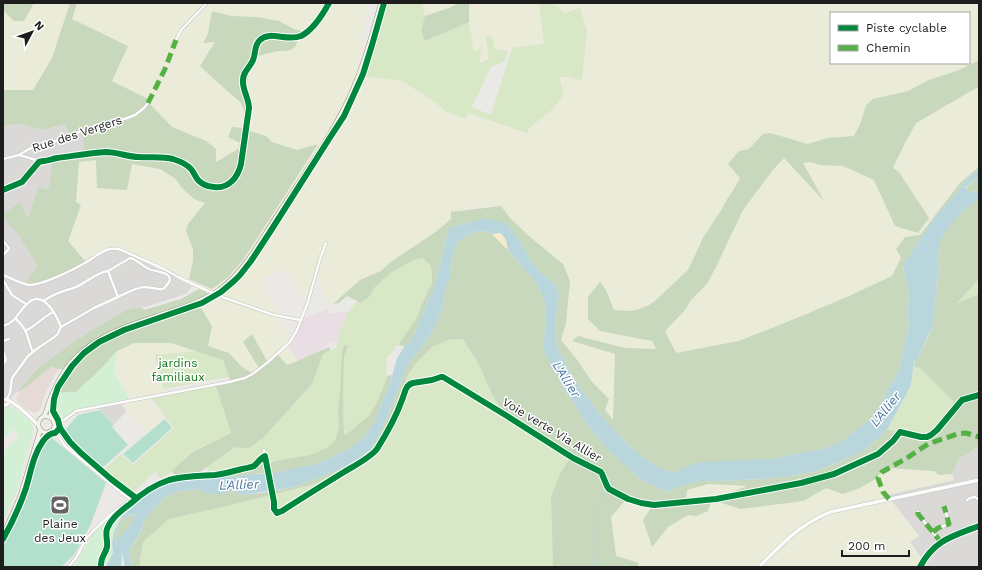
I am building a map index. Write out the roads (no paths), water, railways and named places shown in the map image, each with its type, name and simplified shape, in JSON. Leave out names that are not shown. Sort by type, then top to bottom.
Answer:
[{"type":"main road","points":[[3,535],[20,497],[40,434],[38,422],[43,417],[56,385],[67,367],[80,353],[96,341],[119,330],[197,302],[214,293],[239,271],[309,166],[344,109],[354,88],[365,58],[380,3]]},
{"type":"main road","points":[[34,453],[41,439],[54,428],[55,423],[51,417],[50,400]]},
{"type":"main road","points":[[43,417],[51,417]]},
{"type":"main road","points":[[39,427],[43,432],[47,433]]},
{"type":"street","points":[[176,40],[181,30],[207,3]]},
{"type":"street","points":[[3,190],[22,182],[39,162],[50,158],[104,151],[114,151],[139,156],[163,156],[175,159],[188,164],[198,179],[205,184],[220,186],[228,183],[235,176],[239,165],[248,108],[242,85],[242,79],[245,70],[252,59],[257,42],[260,38],[270,34],[289,37],[303,34],[319,17],[328,3]]},
{"type":"street","name":"Rue des Vergers","points":[[3,159],[19,155],[29,149],[59,140],[103,123],[119,121],[135,115],[148,103]]},
{"type":"street","points":[[19,155],[39,162]]},
{"type":"street","points":[[3,241],[9,248],[3,256]]},
{"type":"street","points":[[55,423],[64,420],[76,411],[229,382],[245,378],[254,373],[290,342],[297,330],[308,302],[326,243]]},
{"type":"street","points":[[3,275],[30,285],[66,273],[85,264],[102,252],[110,248],[114,248],[164,269],[214,293],[274,315],[300,320]]},
{"type":"street","points":[[3,326],[16,319],[26,304],[33,300],[44,301],[54,294],[77,286],[105,271],[108,271],[130,258],[148,269],[163,273],[170,277],[164,288],[140,288],[94,308],[61,327],[53,338],[28,356],[12,378],[10,393],[5,402],[15,405],[33,417],[43,417]]},
{"type":"street","points":[[108,271],[118,297]]},
{"type":"street","points":[[3,280],[10,293],[26,304]]},
{"type":"street","points":[[44,301],[59,320],[61,327]]},
{"type":"street","points":[[25,331],[53,312]]},
{"type":"street","points":[[16,319],[22,325],[33,352]]},
{"type":"street","points":[[3,341],[9,339]]},
{"type":"street","points":[[3,351],[6,360],[3,364]]},
{"type":"street","points":[[26,413],[39,427]]},
{"type":"street","points":[[54,428],[54,431],[67,448],[132,500]]},
{"type":"street","points":[[264,450],[266,460]]},
{"type":"street","points":[[759,567],[790,536],[816,518],[830,512],[979,480]]},
{"type":"street","points":[[123,494],[126,497],[127,504]]},
{"type":"street","points":[[68,567],[76,558],[86,539],[93,531],[111,514],[135,497]]},
{"type":"street","points":[[967,500],[975,497],[979,500]]},
{"type":"street","points":[[933,532],[938,528],[949,524],[944,506]]},
{"type":"street","points":[[918,512],[918,514],[941,542]]},
{"type":"street","points":[[920,567],[931,551],[941,542],[979,526]]},
{"type":"water","name":"L'Allier","points":[[979,170],[979,176],[965,188],[969,192],[979,191],[979,199],[961,213],[939,242],[939,256],[937,258],[939,273],[936,288],[937,293],[933,307],[936,311],[933,314],[934,320],[926,341],[914,362],[911,385],[887,430],[867,448],[855,455],[813,472],[765,479],[699,481],[666,492],[641,480],[611,453],[591,430],[565,390],[543,350],[546,305],[536,282],[508,250],[506,240],[501,233],[492,234],[486,231],[473,232],[458,241],[453,254],[450,268],[450,279],[445,290],[443,307],[437,323],[425,343],[408,364],[386,420],[377,439],[369,451],[354,462],[326,475],[294,487],[243,495],[234,491],[222,494],[204,493],[202,490],[196,489],[175,492],[165,497],[151,511],[147,518],[143,520],[142,528],[129,550],[131,567],[125,567],[122,552],[121,567],[106,567],[113,553],[112,543],[114,532],[121,518],[129,509],[155,488],[171,482],[183,480],[266,474],[317,464],[351,448],[363,438],[375,422],[389,387],[397,358],[405,346],[411,342],[435,285],[448,231],[452,227],[485,218],[501,221],[507,224],[510,227],[509,230],[512,229],[515,232],[514,234],[520,241],[531,261],[542,274],[555,284],[559,294],[555,323],[557,346],[571,374],[597,411],[619,435],[637,453],[659,468],[672,472],[679,471],[690,465],[701,462],[772,459],[826,448],[843,441],[873,417],[886,396],[888,388],[893,382],[899,369],[909,326],[909,290],[903,267],[935,217],[952,199],[967,179]],"holes":[[[135,514],[133,521],[115,543],[116,534],[122,519]]]},
{"type":"waterway","points":[[60,430],[70,445],[82,457],[132,497]]},
{"type":"waterway","points":[[609,486],[617,467],[623,463]]},
{"type":"waterway","points":[[594,567],[597,533],[595,514],[607,489]]},
{"type":"place","name":"Plaine des Jeux","points":[[60,505]]},
{"type":"park label","name":"jardins familiaux","points":[[178,370]]}]
